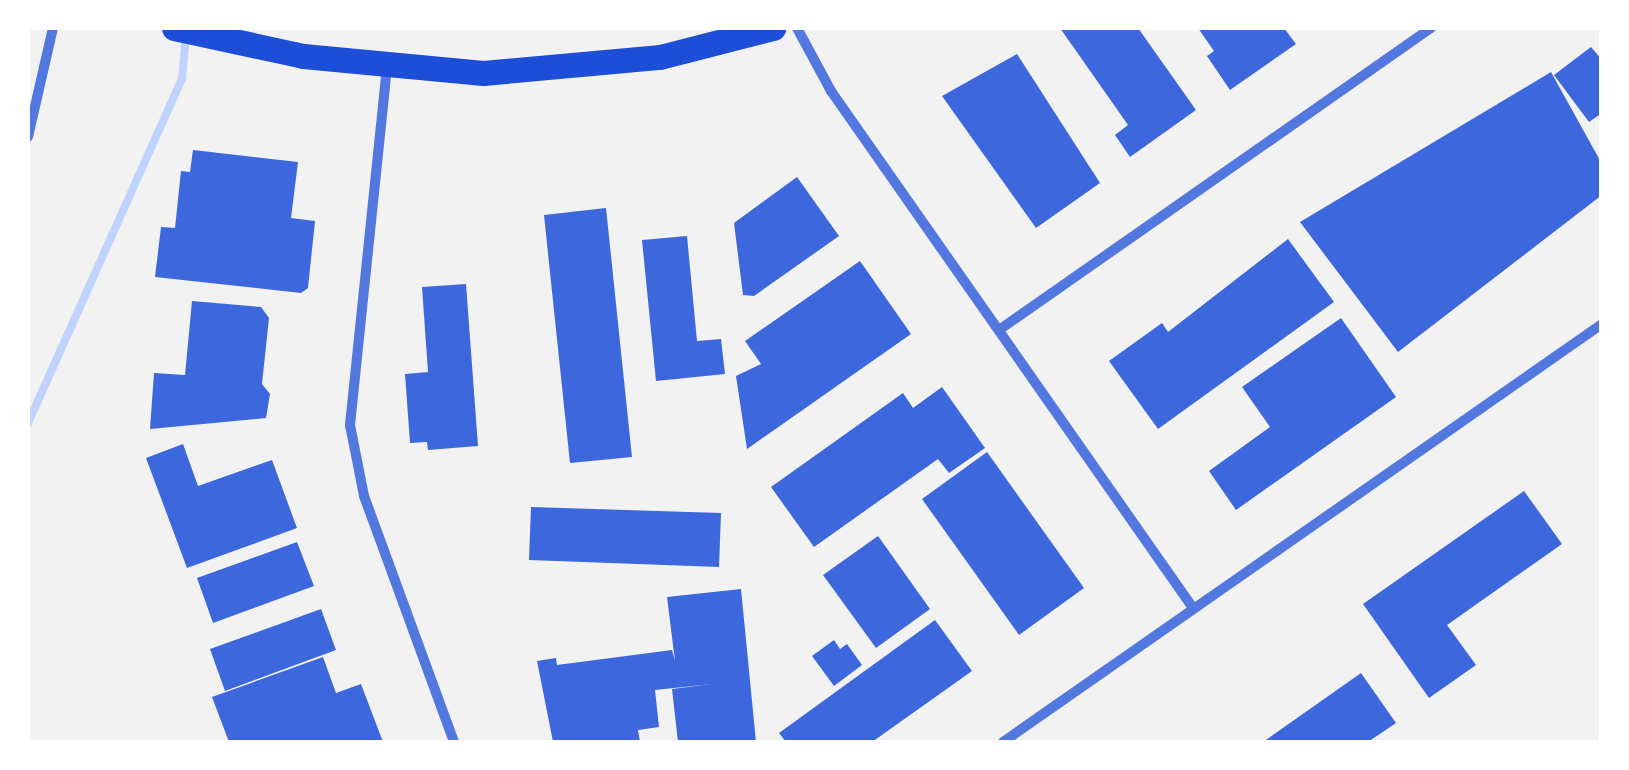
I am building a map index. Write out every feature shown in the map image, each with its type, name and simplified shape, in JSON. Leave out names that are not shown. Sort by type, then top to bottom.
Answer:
[{"type":"main road","points":[[174,28],[386,67],[556,69],[660,57],[772,28]]},
{"type":"street","points":[[28,138],[53,28]]},
{"type":"street","points":[[797,28],[831,91],[1193,608]]},
{"type":"street","points":[[998,330],[1430,28]]},
{"type":"street","points":[[386,67],[351,436],[364,496],[454,742]]},
{"type":"street","points":[[1002,742],[1602,324]]},
{"type":"building","points":[[1060,28],[1138,28],[1196,110],[1130,157],[1115,135],[1128,125]]},
{"type":"building","points":[[1198,28],[1284,28],[1296,44],[1230,90],[1207,56],[1214,51]]},
{"type":"building","points":[[1591,47],[1602,60],[1602,113],[1589,122],[1554,75]]},
{"type":"building","points":[[1017,54],[1100,183],[1036,228],[942,96]]},
{"type":"building","points":[[1551,72],[1602,164],[1602,195],[1398,352],[1300,222]]},
{"type":"building","points":[[193,150],[298,162],[291,218],[315,221],[308,288],[301,293],[155,277],[161,227],[175,228],[181,171],[190,172]]},
{"type":"building","points":[[797,177],[839,236],[754,296],[743,295],[734,223]]},
{"type":"building","points":[[606,208],[632,457],[570,463],[544,215]]},
{"type":"building","points":[[687,236],[697,341],[721,339],[725,374],[656,381],[642,240]]},
{"type":"building","points":[[1288,239],[1334,302],[1158,429],[1109,361],[1162,323],[1168,332]]},
{"type":"building","points":[[860,261],[911,334],[747,449],[736,376],[761,364],[745,341]]},
{"type":"building","points":[[466,284],[478,446],[428,450],[427,442],[410,443],[405,374],[428,372],[422,287]]},
{"type":"building","points":[[192,301],[261,307],[269,318],[262,384],[270,394],[266,418],[150,429],[154,373],[185,375]]},
{"type":"building","points":[[1341,318],[1396,397],[1236,510],[1209,471],[1270,427],[1242,387]]},
{"type":"building","points":[[942,387],[985,448],[949,473],[938,459],[814,547],[771,487],[903,393],[913,408]]},
{"type":"building","points":[[183,444],[198,486],[272,460],[297,528],[187,568],[146,458]]},
{"type":"building","points":[[987,452],[1084,588],[1019,635],[922,499]]},
{"type":"building","points":[[1524,491],[1562,544],[1447,625],[1476,665],[1429,698],[1363,604]]},
{"type":"building","points":[[531,507],[721,513],[719,567],[529,560]]},
{"type":"building","points":[[878,536],[930,609],[876,648],[823,575]]},
{"type":"building","points":[[297,542],[314,586],[213,623],[197,578]]},
{"type":"building","points":[[741,589],[756,742],[678,742],[672,689],[712,684],[655,690],[659,727],[638,730],[640,742],[553,742],[537,661],[556,658],[557,665],[672,650],[675,661],[667,597]]},
{"type":"building","points":[[321,609],[336,650],[225,691],[210,649]]},
{"type":"building","points":[[935,620],[972,671],[872,742],[786,742],[779,733]]},
{"type":"building","points":[[834,640],[840,649],[847,644],[862,665],[834,686],[812,656]]},
{"type":"building","points":[[323,657],[336,693],[361,684],[383,742],[229,742],[212,697]]},
{"type":"building","points":[[1361,673],[1396,723],[1368,742],[1263,742]]},
{"type":"waterway","points":[[28,423],[182,78],[186,35]]}]
